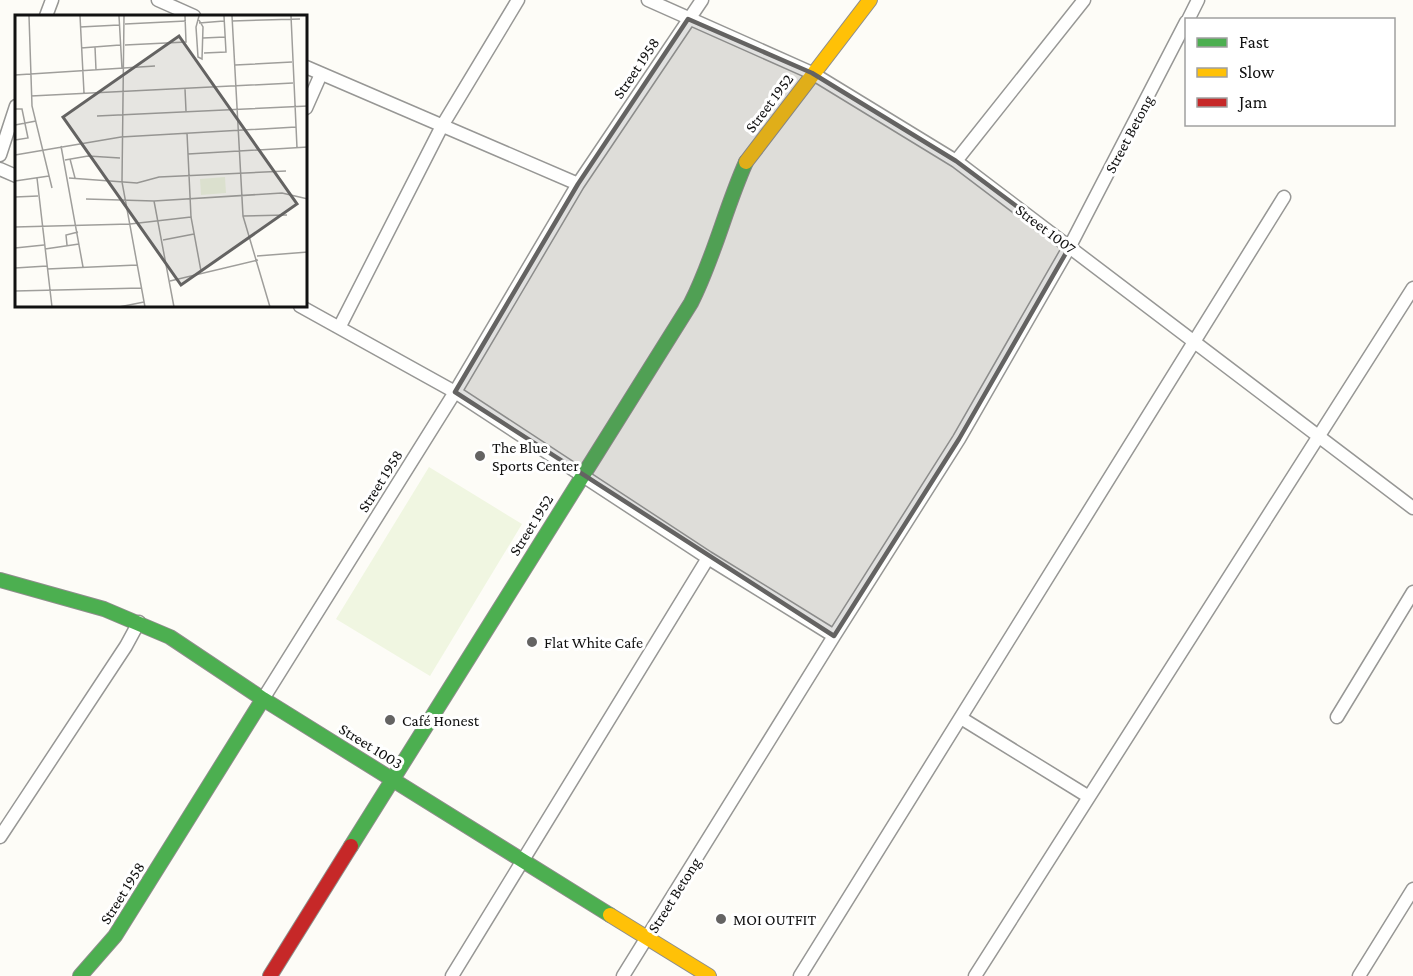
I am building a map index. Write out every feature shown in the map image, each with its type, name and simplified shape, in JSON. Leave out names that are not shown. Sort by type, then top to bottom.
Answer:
[{"type":"street","points":[[46,15],[52,0]]},
{"type":"street","points":[[158,0],[192,15]]},
{"type":"street","points":[[340,326],[442,126],[518,0]]},
{"type":"street","name":"Street 1007","points":[[648,0],[812,73],[956,161],[1070,246],[1194,344],[1413,508]]},
{"type":"street","name":"Street 1958","points":[[80,976],[115,936],[455,392],[578,184],[702,0]]},
{"type":"street","name":"Street 1952","points":[[270,976],[695,294],[708,269],[728,203],[748,157],[870,0]]},
{"type":"street","points":[[956,161],[1084,0]]},
{"type":"street","name":"Street Betong","points":[[1189,18],[1198,0]]},
{"type":"street","name":"Street Betong","points":[[623,976],[959,439],[1070,246],[1185,25]]},
{"type":"street","points":[[308,68],[578,184]]},
{"type":"street","points":[[308,103],[321,74]]},
{"type":"street","points":[[0,155],[15,109]]},
{"type":"street","points":[[0,169],[15,176]]},
{"type":"street","points":[[801,976],[1284,197]]},
{"type":"street","points":[[975,976],[1413,288]]},
{"type":"street","points":[[304,308],[455,392],[708,558],[834,636]]},
{"type":"street","points":[[452,976],[708,558]]},
{"type":"street","name":"Street 1003","points":[[0,579],[139,622],[199,655],[263,699],[709,976]]},
{"type":"street","points":[[1336,717],[1413,592]]},
{"type":"street","points":[[0,837],[126,646],[139,622]]},
{"type":"street","points":[[961,718],[1089,797]]},
{"type":"street","points":[[1359,976],[1413,889]]},
{"type":"highlighted area","points":[[688,19],[812,73],[956,161],[1070,246],[959,439],[834,636],[455,392],[578,184]]},
{"type":"green space","points":[[429,467],[522,524],[430,676],[336,619]]},
{"type":"traffic: fast","points":[[351,846],[691,303],[746,162]]},
{"type":"traffic: fast","points":[[0,580],[104,609],[170,637],[263,699],[610,915]]},
{"type":"traffic: fast","points":[[80,976],[115,936],[263,699]]},
{"type":"traffic: slow","points":[[746,162],[870,0]]},
{"type":"traffic: slow","points":[[610,915],[709,976]]},
{"type":"traffic: jam","points":[[270,976],[351,846]]},
{"type":"place","name":"The Blue Sports Center","points":[[480,456]]},
{"type":"place","name":"Flat White Cafe","points":[[532,642]]},
{"type":"place","name":"Café Honest","points":[[390,720]]},
{"type":"place","name":"MOI OUTFIT","points":[[721,919]]}]
